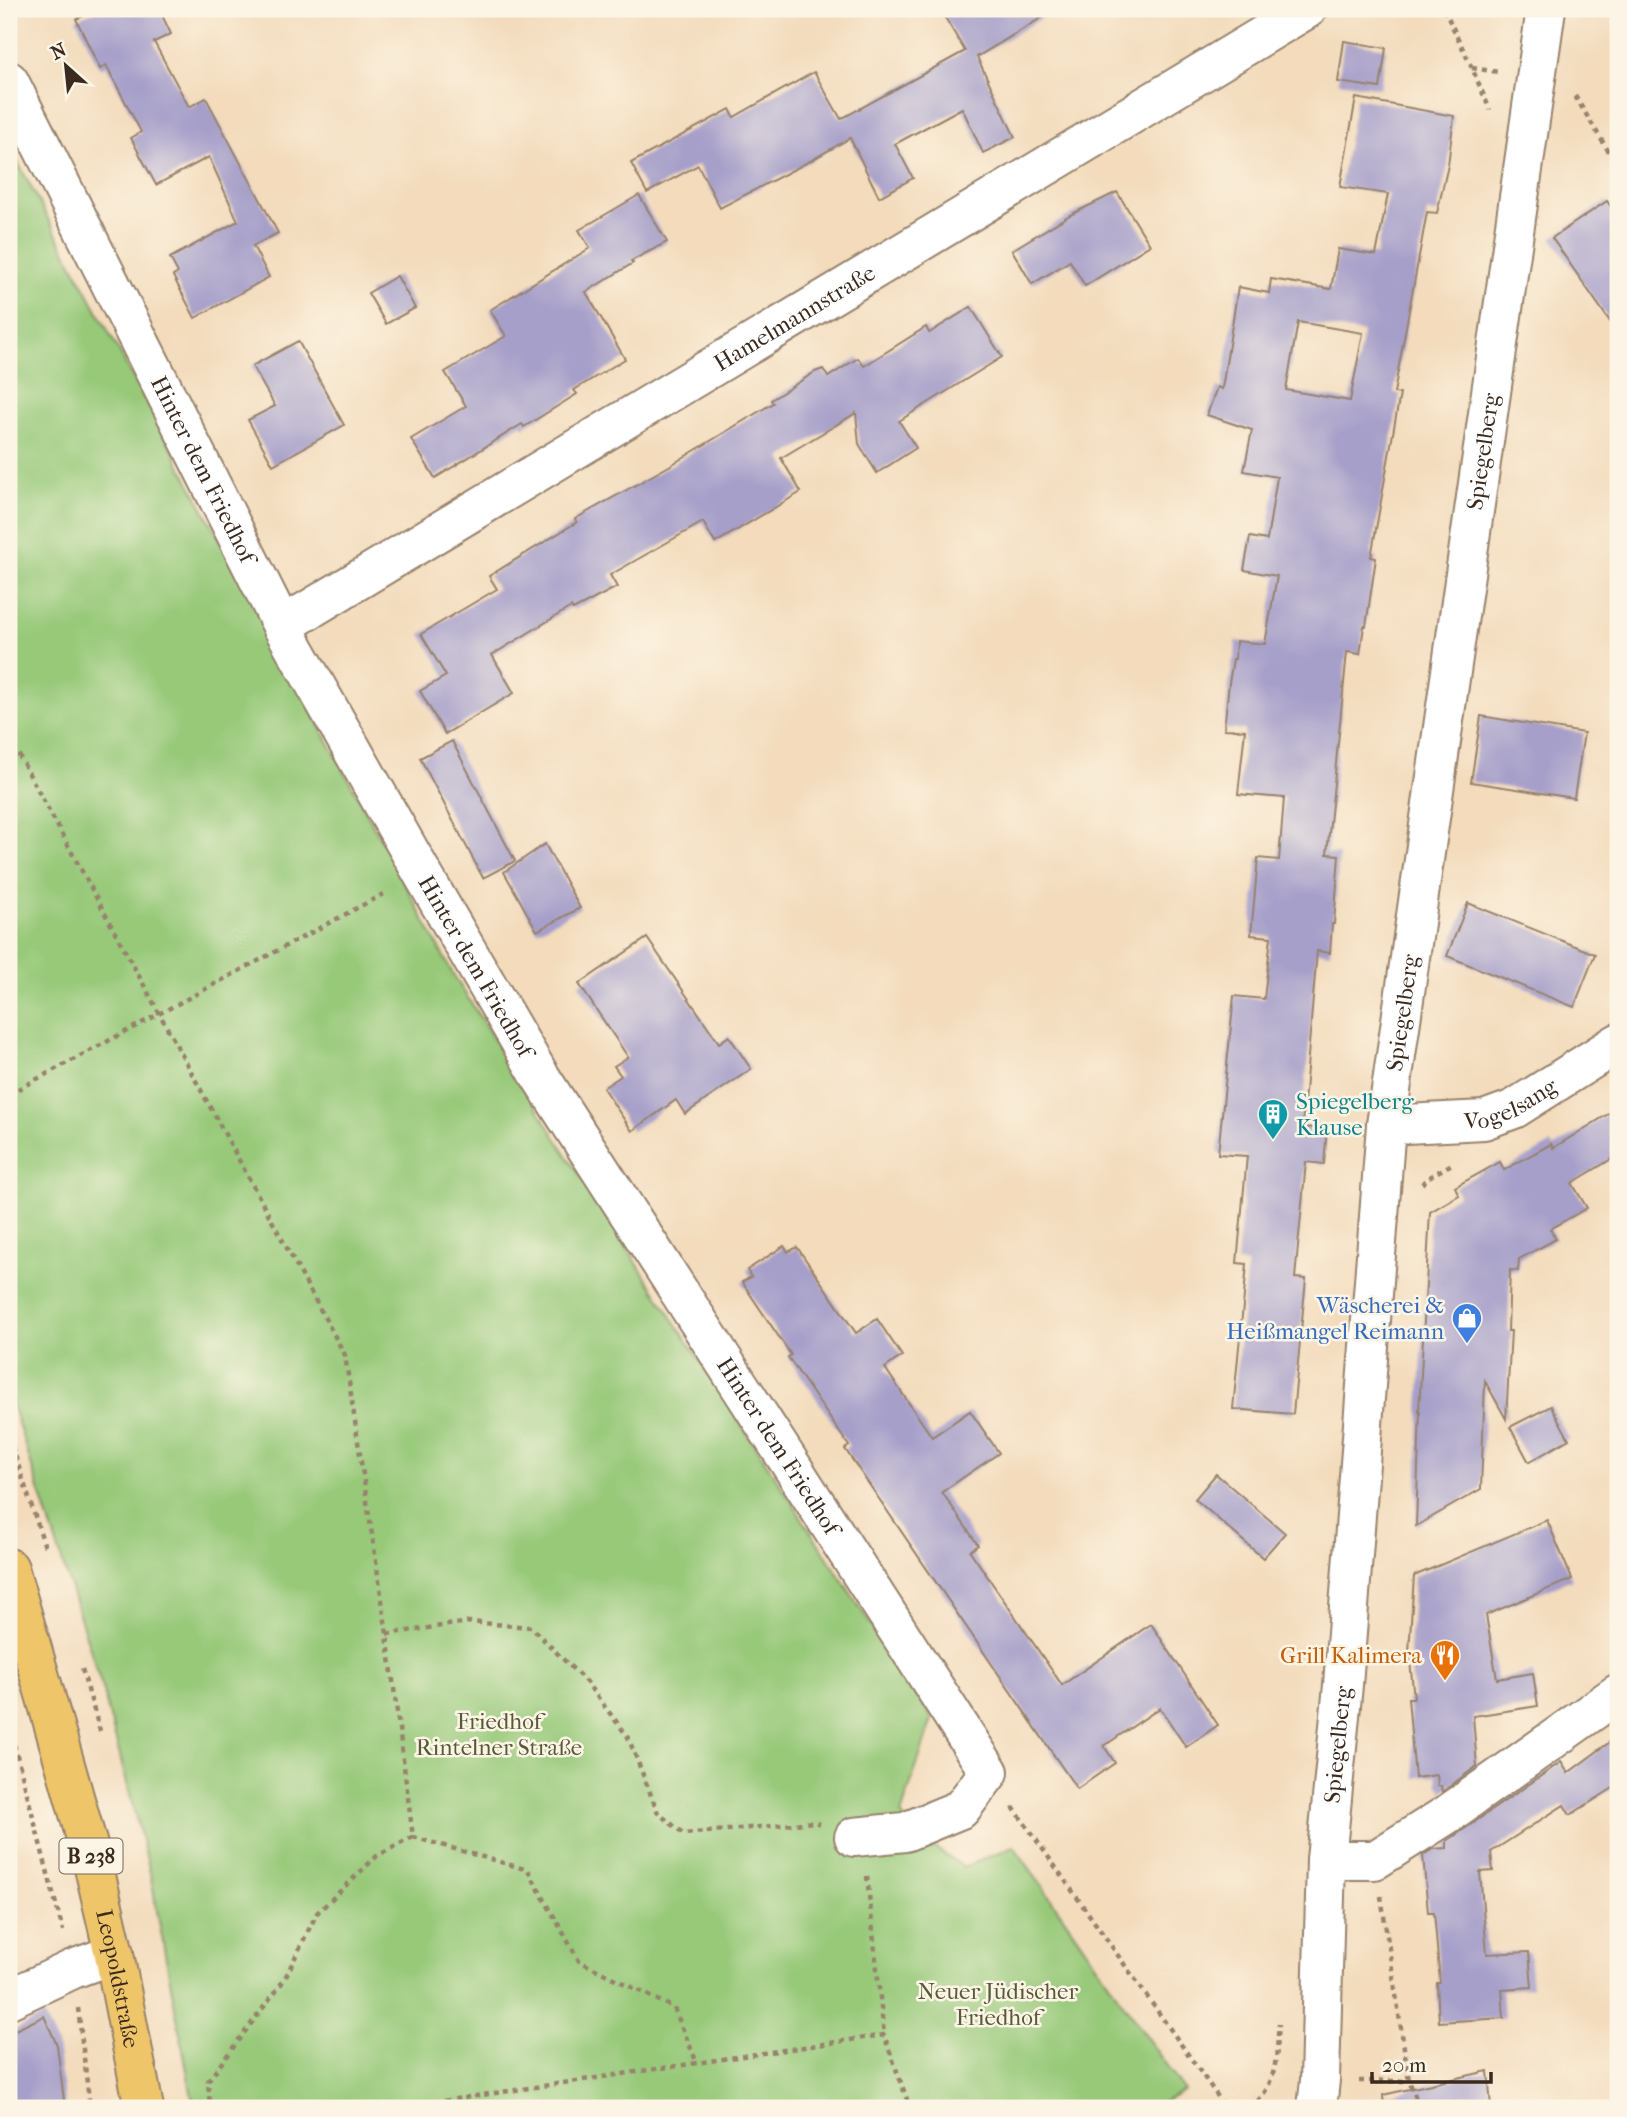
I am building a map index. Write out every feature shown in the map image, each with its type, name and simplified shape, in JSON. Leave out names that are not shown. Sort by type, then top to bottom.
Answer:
[{"type":"main road","name":"Leopoldstraße","points":[[9,1567],[93,1863],[144,2108]]},
{"type":"street","name":"Hamelmannstraße","points":[[282,626],[1307,9]]},
{"type":"street","name":"Spiegelberg","points":[[1317,2108],[1326,1860],[1343,1685],[1386,1125],[1546,9]]},
{"type":"street","name":"Hinter dem Friedhof","points":[[9,81],[282,626],[422,873],[540,1076],[989,1772]]},
{"type":"street","name":"Vogelsang","points":[[1386,1125],[1484,1120],[1514,1109],[1618,1043]]},
{"type":"street","points":[[1326,1860],[1375,1860],[1448,1814],[1618,1694]]},
{"type":"street","points":[[855,1837],[905,1832],[961,1809],[989,1772]]},
{"type":"street","points":[[9,1999],[73,1969],[114,1954]]},
{"type":"path","points":[[1444,9],[1492,116]]},
{"type":"path","points":[[1536,79],[1573,92],[1618,167]]},
{"type":"path","points":[[9,737],[345,1355],[414,1837]]},
{"type":"path","points":[[9,1094],[422,873]]},
{"type":"path","points":[[1420,1187],[1427,1178],[1462,1157]]},
{"type":"path","points":[[387,1634],[469,1622],[531,1627],[586,1682],[628,1737],[658,1813],[684,1834],[815,1822],[855,1837],[866,1862],[884,2035],[910,2108]]},
{"type":"path","points":[[9,1726],[73,1969],[90,2108]]},
{"type":"path","points":[[989,1772],[1226,2108]]},
{"type":"path","points":[[210,2108],[208,2081],[284,1980],[317,1913],[377,1856],[414,1837],[528,1870],[579,1961],[674,2008],[697,2063]]},
{"type":"path","points":[[1375,1860],[1409,2081],[1420,2108]]},
{"type":"path","points":[[395,2108],[884,2035]]},
{"type":"green space","name":"Friedhof Rintelner Straße","points":[[9,146],[454,976],[932,1719],[901,1814],[918,1837],[964,1867],[1014,1846],[1184,2091],[1152,2108],[194,2108],[149,1868],[101,1683],[9,1395]]},
{"type":"building","points":[[100,9],[159,9],[171,34],[154,42],[189,107],[206,98],[278,233],[253,246],[269,277],[195,318],[173,276],[178,273],[170,258],[238,221],[209,157],[156,185],[131,138],[141,132],[106,65],[100,69],[76,19]]},
{"type":"building","points":[[940,9],[1056,9],[977,57],[1015,137],[983,153],[962,108],[895,144],[913,178],[879,197],[850,138],[720,208],[698,165],[647,193],[631,163],[730,109],[734,117],[814,72],[841,119],[965,51]]},
{"type":"building","points":[[1344,41],[1386,48],[1380,88],[1338,82]]},
{"type":"building","points":[[1356,98],[1454,116],[1448,165],[1437,213],[1427,212],[1394,393],[1400,394],[1371,557],[1376,558],[1366,626],[1360,654],[1347,652],[1327,854],[1339,855],[1334,924],[1330,953],[1317,951],[1302,1127],[1327,1129],[1324,1164],[1306,1162],[1295,1278],[1306,1279],[1293,1414],[1233,1409],[1247,1264],[1237,1263],[1247,1156],[1218,1154],[1234,996],[1264,999],[1271,937],[1251,935],[1258,858],[1279,860],[1284,798],[1238,794],[1245,730],[1224,729],[1236,641],[1265,644],[1277,576],[1244,570],[1250,537],[1267,540],[1277,477],[1244,471],[1252,430],[1207,415],[1217,387],[1222,389],[1238,287],[1269,293],[1271,279],[1331,289],[1338,249],[1376,255],[1388,194],[1340,187]],"holes":[[[1298,322],[1363,333],[1350,401],[1286,390]]]},
{"type":"building","points":[[1117,192],[1150,245],[1085,286],[1070,261],[1032,284],[1012,250],[1070,215]]},
{"type":"building","points":[[639,195],[667,242],[631,261],[633,263],[586,292],[625,359],[574,390],[577,394],[524,427],[522,424],[435,478],[411,439],[466,406],[445,372],[506,336],[490,310],[590,248],[579,230]]},
{"type":"building","points":[[1607,201],[1618,217],[1618,333],[1552,238]]},
{"type":"building","points":[[397,276],[415,308],[386,324],[368,293]]},
{"type":"building","points":[[971,307],[1002,357],[899,421],[916,448],[877,473],[859,444],[856,413],[781,458],[801,492],[715,543],[703,522],[610,575],[617,587],[573,610],[571,607],[492,655],[514,693],[445,734],[420,691],[446,676],[421,634],[497,589],[489,576],[577,522],[575,519],[773,403],[771,400],[815,372],[823,369],[828,377],[858,358],[864,366],[926,327],[929,333]]},
{"type":"building","points":[[298,341],[344,425],[273,465],[248,420],[275,406],[252,366]]},
{"type":"building","points":[[1481,716],[1584,733],[1574,798],[1471,782]]},
{"type":"building","points":[[452,741],[515,861],[483,878],[420,758]]},
{"type":"building","points":[[545,844],[580,908],[537,931],[504,872]]},
{"type":"building","points":[[1468,903],[1595,954],[1574,1007],[1447,956]]},
{"type":"building","points":[[647,938],[719,1043],[729,1036],[751,1069],[685,1114],[676,1100],[632,1131],[603,1088],[621,1076],[614,1066],[628,1057],[579,984]]},
{"type":"building","points":[[1618,1108],[1618,1155],[1572,1183],[1587,1208],[1550,1229],[1556,1239],[1519,1259],[1518,1271],[1510,1270],[1508,1331],[1511,1331],[1506,1419],[1485,1381],[1481,1489],[1416,1526],[1419,1411],[1430,1212],[1459,1195],[1455,1187],[1500,1162],[1504,1170],[1551,1144],[1553,1148]]},
{"type":"building","points":[[784,1246],[788,1252],[797,1247],[856,1333],[877,1319],[902,1356],[885,1368],[932,1437],[970,1411],[999,1453],[942,1492],[978,1545],[970,1551],[1062,1685],[1151,1624],[1218,1725],[1186,1747],[1160,1708],[1104,1746],[1115,1763],[1077,1789],[845,1449],[849,1446],[788,1357],[791,1355],[742,1282],[751,1277],[747,1270]]},
{"type":"building","points":[[1551,1406],[1569,1439],[1529,1462],[1510,1427]]},
{"type":"building","points":[[1216,1474],[1285,1533],[1263,1558],[1195,1499]]},
{"type":"building","points":[[1547,1520],[1572,1579],[1486,1615],[1497,1679],[1533,1673],[1538,1706],[1473,1716],[1477,1766],[1442,1792],[1441,1786],[1438,1786],[1437,1775],[1415,1778],[1408,1698],[1414,1698],[1409,1652],[1414,1576]]},
{"type":"building","points":[[1618,1736],[1618,1785],[1570,1815],[1564,1805],[1491,1852],[1493,1871],[1480,1872],[1487,1954],[1529,1952],[1532,1987],[1502,1989],[1504,2018],[1439,2022],[1437,1983],[1440,1983],[1434,1912],[1428,1912],[1423,1855],[1433,1849],[1447,1848],[1447,1841],[1561,1762],[1568,1773]]},
{"type":"building","points":[[44,2016],[57,2045],[65,2108],[9,2108],[9,2033]]},
{"type":"building","points":[[1488,2071],[1491,2108],[1384,2108],[1383,2095]]},
{"type":"place","name":"Spiegelberg Klause","points":[[1273,1141]]},
{"type":"place","name":"Wäscherei & Heißmangel Reimann","points":[[1467,1345]]},
{"type":"place","name":"Grill Kalimera","points":[[1445,1682]]},
{"type":"park label","name":"Neuer Jüdischer Friedhof","points":[[998,2004]]}]
